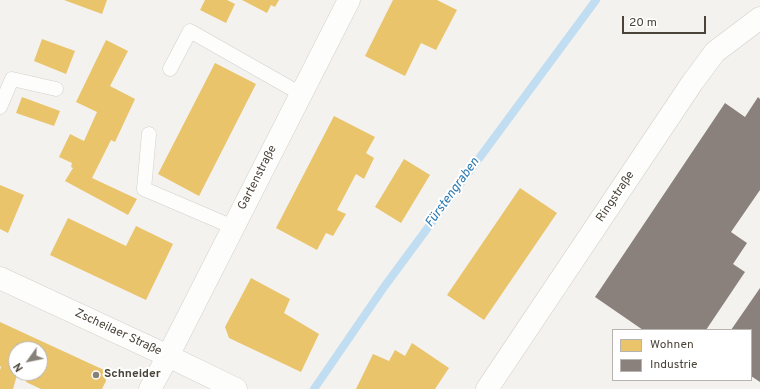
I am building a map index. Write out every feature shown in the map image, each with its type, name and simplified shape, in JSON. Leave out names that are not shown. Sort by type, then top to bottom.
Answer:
[{"type":"street","name":"Gartenstraße","points":[[150,389],[349,0]]},
{"type":"street","name":"Ringstraße","points":[[487,389],[706,64],[715,52],[760,18]]},
{"type":"street","name":"Zscheilaer Straße","points":[[0,278],[236,389]]},
{"type":"lane","points":[[170,69],[190,31],[301,94]]},
{"type":"lane","points":[[0,107],[12,79],[56,89]]},
{"type":"lane","points":[[149,134],[144,189],[233,226]]},
{"type":"building: Wohnen","points":[[64,0],[107,0],[102,14]]},
{"type":"building: Wohnen","points":[[205,0],[227,0],[235,4],[226,23],[200,10]]},
{"type":"building: Wohnen","points":[[242,0],[279,0],[275,7],[271,5],[267,13]]},
{"type":"building: Wohnen","points":[[393,0],[437,0],[457,10],[436,50],[421,43],[405,76],[365,56]]},
{"type":"building: Wohnen","points":[[42,39],[75,51],[66,74],[34,61]]},
{"type":"building: Wohnen","points":[[106,40],[128,51],[110,86],[135,99],[115,142],[111,140],[92,178],[137,199],[128,215],[65,181],[73,168],[71,167],[72,163],[59,157],[70,134],[84,141],[97,112],[76,102]]},
{"type":"building: Wohnen","points":[[215,63],[256,84],[199,196],[158,174]]},
{"type":"building: Wohnen","points":[[22,97],[60,111],[54,126],[16,113]]},
{"type":"building: Wohnen","points":[[334,116],[375,137],[366,153],[374,158],[364,179],[356,174],[337,210],[346,214],[333,236],[326,233],[317,250],[276,228]]},
{"type":"building: Wohnen","points":[[404,159],[430,175],[401,223],[375,207]]},
{"type":"building: Wohnen","points":[[0,185],[24,195],[8,233],[0,229]]},
{"type":"building: Wohnen","points":[[520,188],[557,213],[484,320],[447,295]]},
{"type":"building: Wohnen","points":[[68,218],[126,246],[136,226],[173,244],[146,300],[50,255]]},
{"type":"building: Wohnen","points":[[251,278],[290,299],[284,313],[319,334],[301,372],[229,338],[225,327]]},
{"type":"building: Wohnen","points":[[0,322],[41,341],[8,341],[8,381],[15,381],[13,389],[0,389]]},
{"type":"building: Wohnen","points":[[412,343],[449,368],[435,389],[356,389],[373,354],[389,361],[395,350],[405,356]]},
{"type":"building: Wohnen","points":[[48,344],[104,370],[106,381],[102,389],[41,389],[26,382],[48,381]]},
{"type":"building: Industrie","points":[[758,97],[760,99],[760,190],[731,232],[747,243],[733,264],[745,272],[707,329],[642,329],[595,297],[725,103],[745,117]]},
{"type":"building: Industrie","points":[[760,288],[760,382],[752,377],[752,329],[732,329]]},
{"type":"waterway","name":"Fürstengraben","points":[[314,389],[384,287],[596,0]]},
{"type":"place","name":"Schneider","points":[[96,375]]}]
